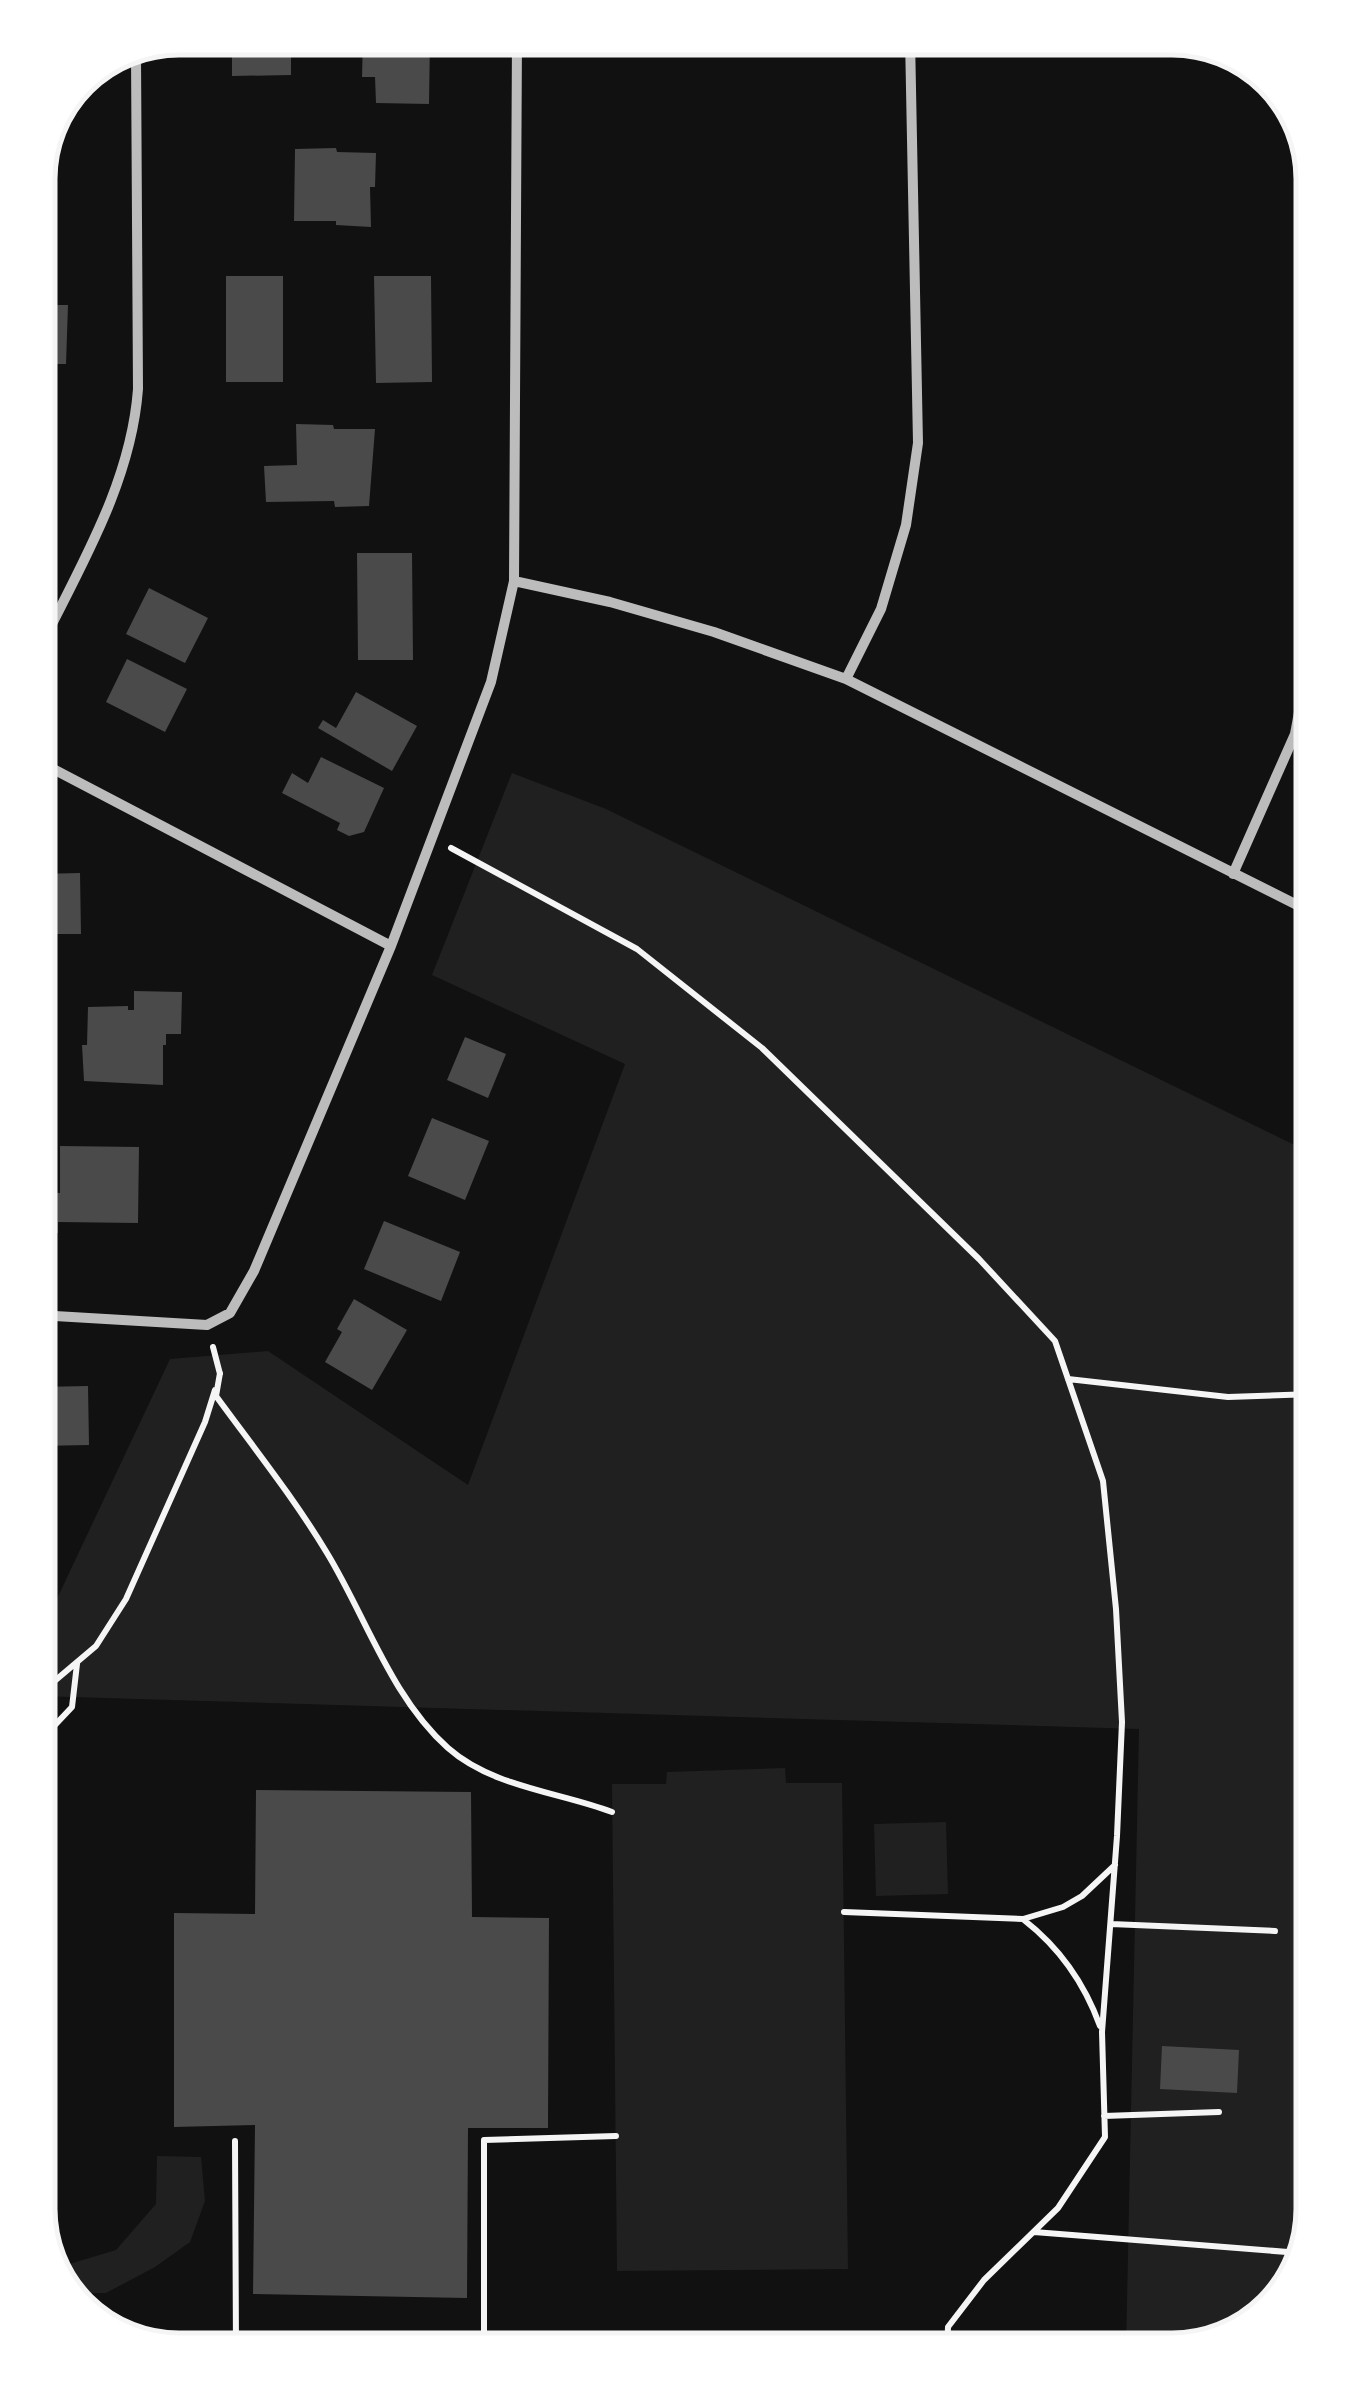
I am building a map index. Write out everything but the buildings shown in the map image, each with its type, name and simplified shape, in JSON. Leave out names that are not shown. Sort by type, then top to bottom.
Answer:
[{"type":"street","points":[[55,1316],[207,1325],[230,1313],[254,1271],[391,946],[491,682],[514,581],[517,55]]},
{"type":"street","points":[[846,679],[881,609],[906,525],[918,443],[910,55]]},
{"type":"street","points":[[55,618],[106,514],[135,431],[136,63]]},
{"type":"street","points":[[514,581],[610,602],[714,632],[846,679],[1296,904]]},
{"type":"street","points":[[1233,874],[1296,729]]},
{"type":"street","points":[[55,770],[391,946]]},
{"type":"path","points":[[432,838],[637,949],[762,1048],[1055,1341],[1103,1481],[1116,1609],[1122,1722],[1102,2032],[1105,2136],[1058,2208],[984,2280],[948,2327],[948,2333]]},
{"type":"path","points":[[207,1325],[220,1373],[216,1396],[301,1511],[329,1556],[382,1660],[420,1716],[449,1749],[484,1770],[526,1787],[575,1798],[612,1812]]},
{"type":"path","points":[[55,1681],[96,1646],[126,1599],[205,1422],[220,1373]]},
{"type":"path","points":[[1068,1379],[1228,1396],[1296,1394]]},
{"type":"path","points":[[55,1726],[72,1707],[78,1663]]},
{"type":"path","points":[[844,1912],[1023,1919],[1063,1908],[1114,1866]]},
{"type":"path","points":[[1023,1919],[1066,1960],[1092,2005],[1102,2032]]},
{"type":"path","points":[[1111,1924],[1275,1930]]},
{"type":"path","points":[[1104,2116],[1220,2112]]},
{"type":"path","points":[[484,2333],[484,2140],[616,2136]]},
{"type":"path","points":[[235,2141],[236,2333]]},
{"type":"path","points":[[1034,2232],[1288,2252]]},
{"type":"shaded area","points":[[512,773],[606,809],[1296,1146],[1296,2209],[1292,2241],[1279,2271],[1265,2291],[1241,2312],[1196,2331],[1126,2333],[1139,1729],[55,1697],[55,1603],[170,1359],[268,1351],[468,1485],[625,1064],[432,975]]},
{"type":"shaded area","points":[[785,1768],[786,1783],[842,1783],[848,2269],[617,2271],[612,1784],[666,1784],[667,1772]]},
{"type":"shaded area","points":[[946,1822],[948,1894],[876,1896],[874,1824]]},
{"type":"shaded area","points":[[157,2156],[201,2157],[205,2201],[190,2242],[155,2267],[106,2293],[88,2293],[68,2264],[116,2250],[156,2204]]}]
